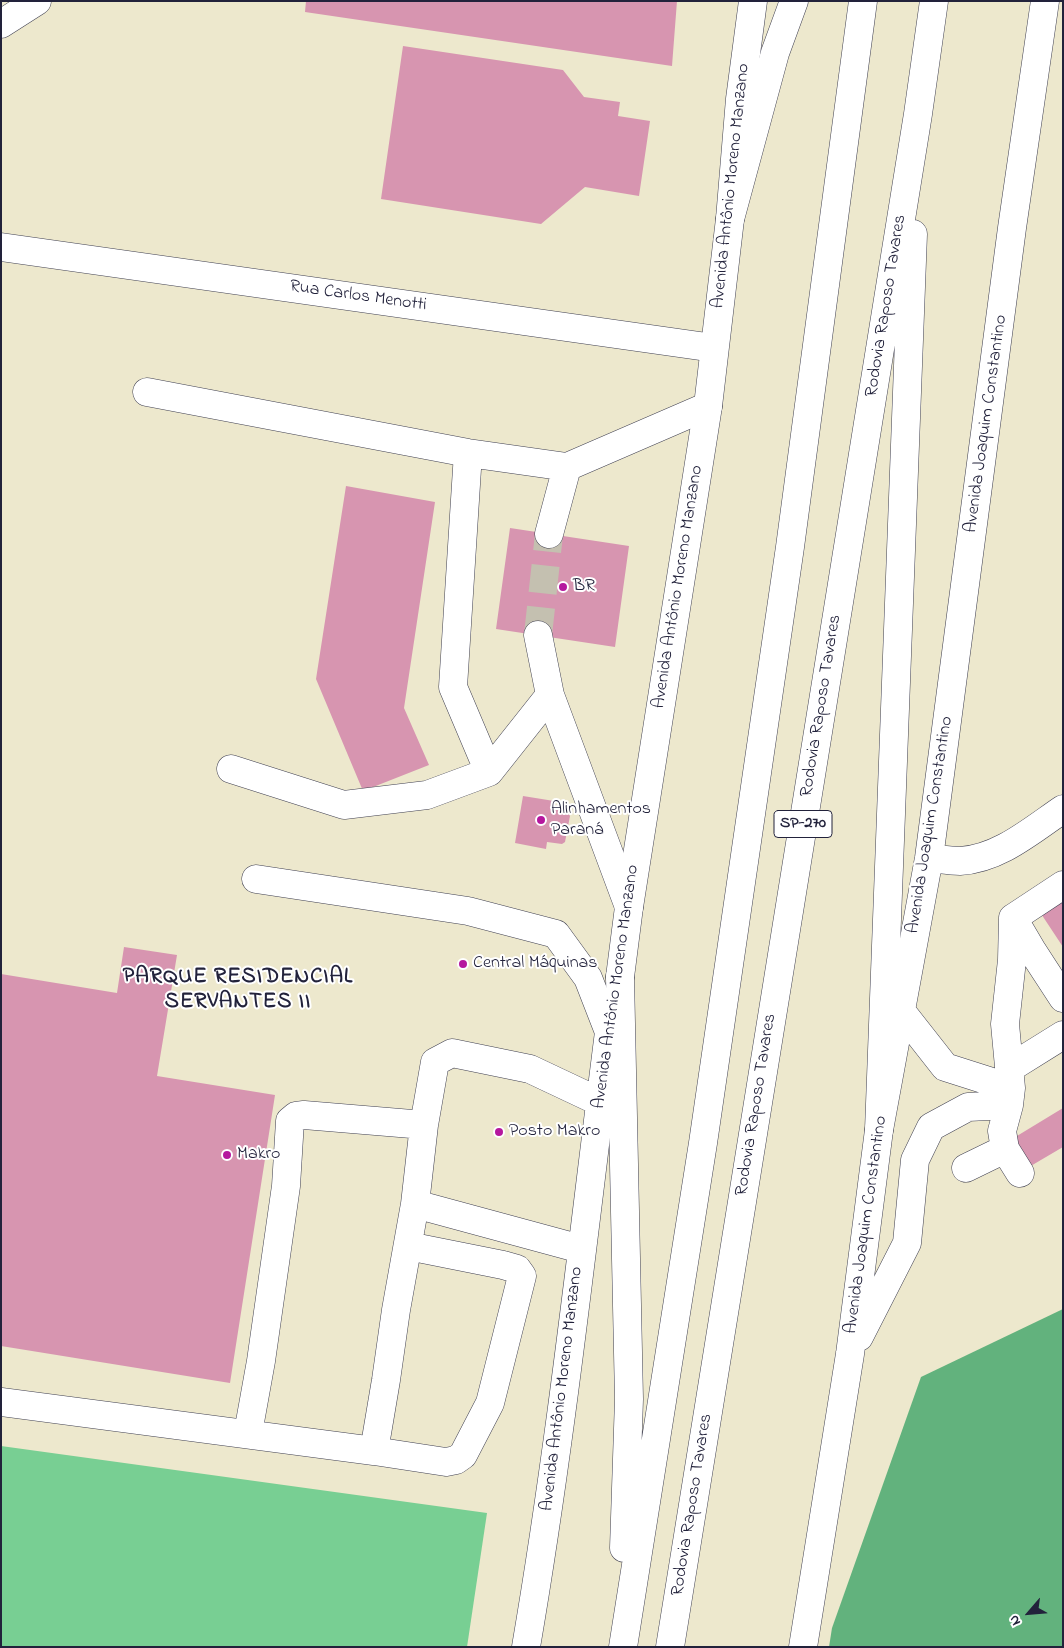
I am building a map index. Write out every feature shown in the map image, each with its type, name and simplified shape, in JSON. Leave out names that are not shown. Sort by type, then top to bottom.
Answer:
[{"type":"main road","points":[[1,24],[37,1]]},
{"type":"main road","name":"Avenida Antônio Moreno Manzano","points":[[526,1647],[541,1559],[576,1300],[609,1032],[620,977],[629,907],[708,406],[730,218],[740,99],[752,1]]},
{"type":"main road","points":[[730,218],[775,53],[794,1]]},
{"type":"main road","name":"SP-270","points":[[622,1647],[705,1133],[790,547],[862,1]]},
{"type":"main road","name":"Rodovia Raposo Tavares","points":[[670,1647],[918,114],[934,1]]},
{"type":"main road","name":"Avenida Joaquim Constantino","points":[[803,1647],[850,1354],[879,1130],[929,858],[1012,228],[1045,1]]},
{"type":"main road","points":[[879,1130],[918,114]]},
{"type":"main road","name":"Rua Carlos Menotti","points":[[1,247],[714,348]]},
{"type":"main road","points":[[147,392],[468,453],[566,467],[708,406]]},
{"type":"main road","points":[[468,453],[453,687],[489,772]]},
{"type":"main road","points":[[549,534],[566,467]]},
{"type":"main road","points":[[538,635],[550,694],[629,907]]},
{"type":"main road","points":[[231,769],[344,805],[427,795],[489,772],[550,694]]},
{"type":"main road","points":[[929,858],[961,861],[990,855],[1022,837],[1063,809]]},
{"type":"main road","points":[[256,879],[468,911],[556,934],[588,978],[609,1032]]},
{"type":"main road","points":[[1013,918],[1063,885]]},
{"type":"main road","points":[[1013,918],[1054,965],[1063,998]]},
{"type":"main road","points":[[1013,918],[1012,960],[1005,1024],[1010,1087],[1002,1131],[1005,1149],[1020,1173]]},
{"type":"main road","points":[[620,977],[629,1399],[622,1647]]},
{"type":"main road","points":[[901,1011],[945,1068],[1010,1087]]},
{"type":"main road","points":[[850,1354],[907,1243],[915,1160],[932,1127],[1010,1087],[1063,1035]]},
{"type":"main road","points":[[374,1451],[415,1204],[424,1125],[435,1062],[452,1053],[530,1069],[600,1102]]},
{"type":"main road","points":[[248,1434],[261,1361],[286,1186],[290,1121],[296,1116],[304,1115],[424,1125]]},
{"type":"main road","points":[[966,1168],[1005,1149]]},
{"type":"main road","points":[[415,1204],[581,1249]]},
{"type":"main road","points":[[1,1402],[446,1462],[456,1460],[463,1455],[490,1403],[522,1276],[517,1269],[503,1265],[408,1246]]},
{"type":"green space","points":[[1063,1309],[1063,1647],[829,1647],[832,1628],[921,1377]]},
{"type":"green space","points":[[1,1446],[487,1513],[467,1647],[1,1647]]},
{"type":"building","points":[[306,1],[677,1],[672,66],[305,12]]},
{"type":"building","points":[[403,46],[563,70],[584,97],[620,102],[618,116],[650,121],[639,196],[585,187],[541,224],[381,199]]},
{"type":"building","points":[[346,486],[435,502],[404,708],[429,765],[363,791],[316,679]]},
{"type":"building","name":"BR","points":[[510,528],[629,546],[615,647],[496,629]]},
{"type":"building","points":[[523,796],[554,801],[554,805],[564,807],[570,816],[565,842],[562,844],[547,842],[546,849],[515,843]]},
{"type":"building","points":[[1063,871],[1063,947],[1028,894]]},
{"type":"building","points":[[124,947],[177,955],[157,1076],[275,1095],[230,1383],[1,1346],[1,974],[117,993]]},
{"type":"building","points":[[1063,1108],[1063,1147],[1029,1167],[1012,1139]]},
{"type":"tunnel","points":[[538,635],[549,534]]},
{"type":"place","name":"BR","points":[[563,587]]},
{"type":"place","name":"Alinhamentos Paraná","points":[[541,820]]},
{"type":"place","name":"Central Máquinas","points":[[463,964]]},
{"type":"place","name":"Posto Makro","points":[[499,1132]]},
{"type":"place","name":"Makro","points":[[227,1155]]},
{"type":"district","name":"PARQUE RESIDENCIAL SERVANTES II","points":[[238,990]]}]
